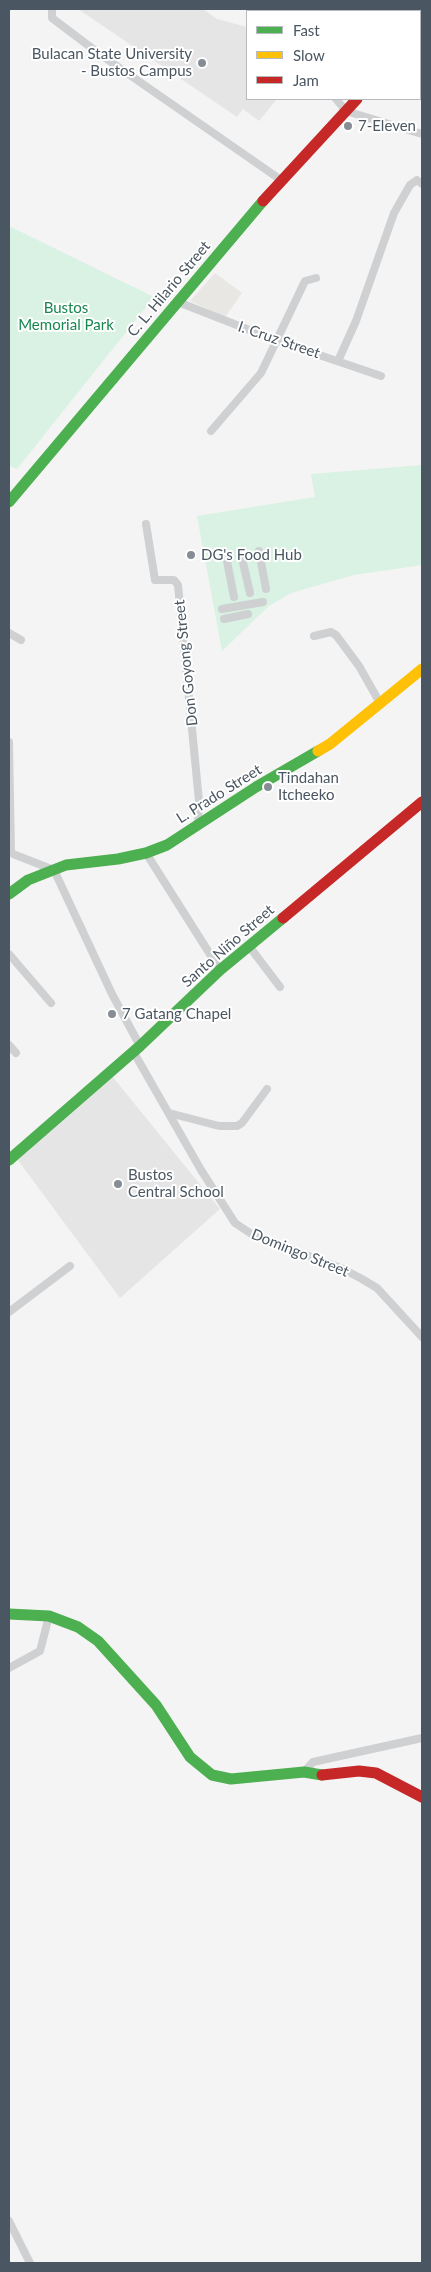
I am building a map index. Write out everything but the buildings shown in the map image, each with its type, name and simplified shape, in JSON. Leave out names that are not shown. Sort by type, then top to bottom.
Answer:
[{"type":"street","points":[[52,9],[52,18],[101,55],[281,180]]},
{"type":"street","points":[[337,100],[346,111],[422,134]]},
{"type":"street","name":"C. L. Hilario Street","points":[[9,502],[281,180],[356,100]]},
{"type":"street","points":[[338,361],[356,321],[394,213],[410,185],[416,180],[422,184]]},
{"type":"street","points":[[211,431],[261,373],[275,340],[305,281],[316,278]]},
{"type":"street","name":"I. Cruz Street","points":[[178,302],[275,340],[381,376]]},
{"type":"street","name":"Don Goyong Street","points":[[146,524],[155,580],[174,580],[178,585],[199,801],[198,824]]},
{"type":"street","points":[[259,551],[266,589]]},
{"type":"street","points":[[241,554],[250,593]]},
{"type":"street","points":[[226,556],[234,596]]},
{"type":"street","points":[[222,609],[262,602]]},
{"type":"street","points":[[224,619],[248,614]]},
{"type":"street","points":[[314,636],[331,632],[336,635],[359,666],[380,703]]},
{"type":"street","points":[[9,633],[20,640]]},
{"type":"street","name":"L. Prado Street","points":[[9,893],[28,880],[66,865],[118,859],[146,853],[167,845],[198,824],[330,744],[422,669]]},
{"type":"street","points":[[9,742],[11,852],[54,870]]},
{"type":"street","name":"Santo Niño Street","points":[[10,1158],[136,1049],[220,970],[422,802]]},
{"type":"street","points":[[146,853],[220,970]]},
{"type":"street","name":"Domingo Street","points":[[54,870],[136,1049],[222,1204],[243,1230],[362,1279],[377,1288],[422,1337]]},
{"type":"street","points":[[249,946],[280,987]]},
{"type":"street","points":[[9,954],[51,1003]]},
{"type":"street","points":[[9,1045],[16,1053]]},
{"type":"street","points":[[170,1113],[219,1126],[237,1126],[242,1123],[267,1090]]},
{"type":"street","points":[[9,1312],[70,1266]]},
{"type":"street","points":[[9,1614],[49,1616],[78,1627],[98,1641],[156,1705],[190,1757],[212,1776],[231,1779],[304,1772],[323,1775],[359,1771],[376,1773],[422,1797]]},
{"type":"street","points":[[9,1668],[40,1651],[49,1616]]},
{"type":"street","points":[[304,1772],[312,1762],[422,1738]]},
{"type":"street","points":[[9,2221],[30,2263]]},
{"type":"shaded area","name":"Bulacan State University - Bustos Campus","points":[[78,9],[203,9],[217,19],[246,27],[246,100],[276,100],[259,121],[243,109],[237,117]]},
{"type":"shaded area","points":[[215,273],[242,293],[225,317],[190,301]]},
{"type":"shaded area","name":"Bustos Central School","points":[[112,1076],[220,1209],[120,1298],[17,1159]]},
{"type":"green space","name":"Bustos Memorial Park","points":[[9,226],[154,297],[17,469],[9,466]]},
{"type":"green space","points":[[422,465],[422,565],[354,575],[291,593],[269,606],[222,651],[197,516],[315,497],[311,474]]},
{"type":"traffic: fast","points":[[9,502],[263,201]]},
{"type":"traffic: fast","points":[[9,894],[28,880],[66,865],[118,859],[146,853],[167,845],[256,787],[318,751]]},
{"type":"traffic: fast","points":[[9,1160],[140,1046],[220,970],[283,918]]},
{"type":"traffic: fast","points":[[9,1614],[49,1616],[78,1627],[98,1641],[156,1705],[190,1757],[212,1775],[231,1779],[304,1772],[322,1775]]},
{"type":"traffic: slow","points":[[318,751],[330,744],[422,669]]},
{"type":"traffic: jam","points":[[263,201],[356,100]]},
{"type":"traffic: jam","points":[[283,918],[422,802]]},
{"type":"traffic: jam","points":[[322,1775],[359,1771],[376,1773],[422,1797]]},
{"type":"place","name":"Bulacan State University - Bustos Campus","points":[[202,63]]},
{"type":"place","name":"7-Eleven","points":[[348,126]]},
{"type":"place","name":"DG's Food Hub","points":[[191,555]]},
{"type":"place","name":"Tindahan Itcheeko","points":[[268,787]]},
{"type":"place","name":"7 Gatang Chapel","points":[[112,1014]]},
{"type":"place","name":"Bustos Central School","points":[[118,1184]]}]
